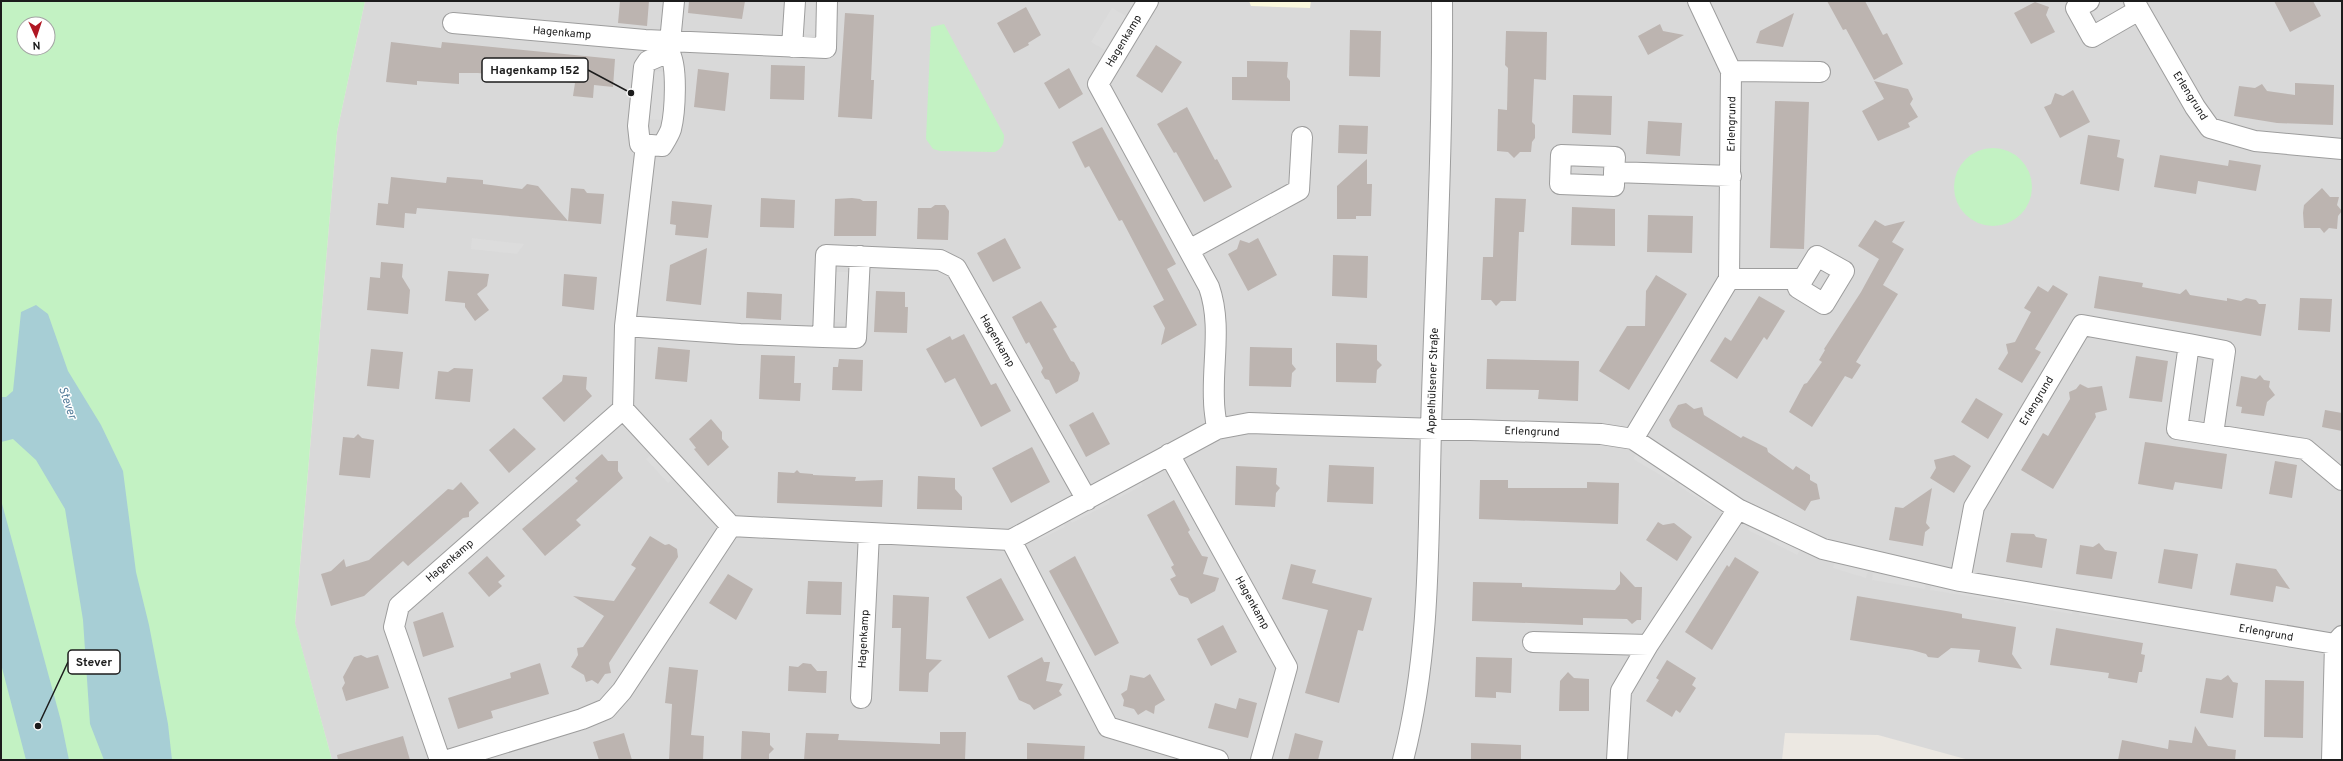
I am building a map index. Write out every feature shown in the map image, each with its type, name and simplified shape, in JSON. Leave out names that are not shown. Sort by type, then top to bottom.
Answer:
[{"type":"street","points":[[674,1],[670,47],[676,70],[671,129],[662,146],[646,145],[625,326],[623,409],[731,526],[1011,540],[1217,429],[1249,423],[1431,429]]},
{"type":"street","points":[[792,47],[795,1]]},
{"type":"street","name":"Hagenkamp","points":[[453,23],[670,47],[826,48],[827,1]]},
{"type":"street","name":"Hagenkamp","points":[[1148,1],[1098,84],[1209,287],[1214,302],[1216,316],[1214,401],[1217,429]]},
{"type":"street","name":"Appelhülsener Straße","points":[[1404,760],[1414,718],[1421,674],[1428,554],[1443,51],[1442,1]]},
{"type":"street","name":"Erlengrund","points":[[1698,1],[1732,71],[1730,278]]},
{"type":"street","name":"Erlengrund","points":[[2079,3],[2092,37],[2137,6],[2194,107],[2210,128],[2255,141],[2342,149]]},
{"type":"street","name":"Hagenkamp","points":[[646,145],[640,144],[638,126],[644,67],[648,61],[670,47]]},
{"type":"street","points":[[1732,71],[1820,72]]},
{"type":"street","points":[[1189,250],[1299,190],[1302,137]]},
{"type":"street","points":[[1614,172],[1731,176]]},
{"type":"street","name":"Hagenkamp","points":[[823,337],[826,255],[940,260],[956,268],[1087,500]]},
{"type":"street","points":[[625,326],[740,334],[856,338],[860,256]]},
{"type":"street","points":[[1633,439],[1730,278],[1803,279]]},
{"type":"street","name":"Erlengrund","points":[[1960,581],[1974,507],[2082,325],[2225,351],[2213,434]]},
{"type":"street","points":[[2189,344],[2177,429],[2304,449],[2342,480]]},
{"type":"street","name":"Hagenkamp","points":[[440,760],[394,627],[399,606],[623,409]]},
{"type":"street","name":"Erlengrund","points":[[1431,429],[1601,434],[1633,439],[1738,508],[1823,549],[1960,581],[2338,640],[2332,760]]},
{"type":"street","name":"Hagenkamp","points":[[1169,454],[1287,667],[1261,760]]},
{"type":"street","points":[[1617,760],[1621,691],[1648,645],[1738,508]]},
{"type":"street","points":[[448,760],[582,719],[606,709],[622,691],[731,526]]},
{"type":"street","name":"Hagenkamp","points":[[861,698],[869,533]]},
{"type":"street","points":[[1011,540],[1108,727],[1218,760]]},
{"type":"street","points":[[1533,642],[1648,645]]},
{"type":"shaded area","points":[[365,1],[2342,1],[2342,760],[1969,760],[1878,735],[1785,733],[1782,760],[332,760],[295,624],[337,132]]},
{"type":"shaded area","points":[[801,1],[819,2],[817,35],[800,34]]},
{"type":"shaded area","points":[[1249,1],[1311,1],[1310,8],[1251,6]]},
{"type":"shaded area","points":[[2103,1],[2121,1],[2125,9],[2099,23],[2090,8]]},
{"type":"shaded area","points":[[1112,8],[1126,16],[1105,50],[1091,42]]},
{"type":"shaded area","points":[[652,71],[668,72],[664,120],[647,119]]},
{"type":"shaded area","points":[[472,238],[524,244],[517,254],[471,249]]},
{"type":"shaded area","points":[[835,272],[852,272],[850,323],[833,322]]},
{"type":"shaded area","points":[[653,453],[674,477],[668,483],[646,459]]},
{"type":"shaded area","points":[[1637,453],[1677,477],[1674,483],[1633,459]]},
{"type":"shaded area","points":[[1139,479],[1143,485],[1117,499],[1113,492]]},
{"type":"shaded area","points":[[1682,480],[1714,501],[1711,507],[1679,486]]},
{"type":"shaded area","points":[[1107,496],[1110,503],[1072,523],[1068,517]]},
{"type":"shaded area","points":[[1062,520],[1065,527],[1039,540],[1036,534]]},
{"type":"shaded area","points":[[1752,523],[1801,548],[1797,555],[1748,530]]},
{"type":"shaded area","points":[[1835,561],[1868,571],[1866,578],[1833,568]]},
{"type":"shaded area","points":[[1873,573],[1926,582],[1925,589],[1872,580]]},
{"type":"shaded area","points":[[1932,583],[2000,594],[1999,601],[1930,590]]},
{"type":"shaded area","points":[[2006,594],[2073,606],[2072,614],[2004,602]]},
{"type":"shaded area","points":[[2081,607],[2120,614],[2119,621],[2079,615]]},
{"type":"shaded area","points":[[2237,633],[2301,643],[2300,650],[2236,640]]},
{"type":"green space","points":[[1,1],[365,1],[337,132],[295,623],[332,760],[1,760]]},
{"type":"green space","points":[[944,24],[1004,135],[1004,140],[1000,149],[995,152],[940,151],[933,149],[926,139],[931,27]]},
{"type":"green space","points":[[1993,148],[2008,151],[2015,155],[2025,165],[2029,172],[2032,187],[2029,202],[2025,209],[2015,219],[2008,223],[1993,226],[1978,223],[1971,219],[1961,209],[1957,202],[1954,187],[1957,172],[1961,165],[1971,155],[1978,151]]},
{"type":"water","points":[[36,305],[48,314],[68,371],[101,425],[123,471],[136,572],[149,625],[168,724],[172,760],[104,760],[90,724],[83,620],[65,509],[36,460],[13,439],[1,442],[1,397],[6,397],[13,391],[21,312]]},
{"type":"water","points":[[1,500],[61,721],[69,760],[26,760],[1,664]]},
{"type":"building","points":[[620,1],[649,1],[647,26],[618,23]]},
{"type":"building","points":[[689,1],[745,1],[742,19],[688,13]]},
{"type":"building","points":[[1827,1],[1865,1],[1883,35],[1887,33],[1903,64],[1874,80],[1846,29],[1843,30]]},
{"type":"building","points":[[2274,1],[2313,1],[2321,16],[2290,32]]},
{"type":"building","points":[[2035,2],[2049,7],[2046,15],[2055,32],[2031,44],[2014,13]]},
{"type":"building","points":[[1026,7],[1041,35],[1028,43],[1029,45],[1014,53],[997,23]]},
{"type":"building","points":[[845,13],[874,15],[871,80],[874,80],[872,119],[838,117]]},
{"type":"building","points":[[1794,13],[1783,47],[1756,43],[1760,31]]},
{"type":"building","points":[[1660,24],[1663,31],[1684,35],[1648,55],[1638,36]]},
{"type":"building","points":[[1350,30],[1381,31],[1380,77],[1349,76]]},
{"type":"building","points":[[1506,31],[1547,32],[1546,80],[1534,79],[1532,122],[1535,125],[1535,138],[1532,142],[1531,152],[1520,152],[1514,158],[1508,152],[1497,151],[1498,109],[1507,110],[1508,68],[1505,65]]},
{"type":"building","points":[[391,42],[441,48],[442,42],[615,59],[613,87],[594,85],[593,98],[573,96],[575,83],[478,73],[459,73],[459,84],[417,81],[417,85],[386,82]]},
{"type":"building","points":[[1156,45],[1182,62],[1162,93],[1136,76]]},
{"type":"building","points":[[1247,61],[1288,62],[1287,77],[1290,81],[1290,101],[1232,100],[1232,77],[1247,77]]},
{"type":"building","points":[[771,65],[805,66],[804,100],[770,99]]},
{"type":"building","points":[[1069,68],[1083,94],[1059,109],[1044,83]]},
{"type":"building","points":[[698,69],[729,73],[725,111],[694,107]]},
{"type":"building","points":[[1874,81],[1908,89],[1913,99],[1910,104],[1918,117],[1908,123],[1910,127],[1878,141],[1862,111],[1884,99]]},
{"type":"building","points":[[2295,83],[2334,85],[2333,125],[2277,123],[2234,116],[2239,86],[2255,88],[2262,84],[2267,91],[2295,95]]},
{"type":"building","points":[[2073,90],[2090,122],[2060,138],[2044,107],[2051,104],[2055,93],[2063,96]]},
{"type":"building","points":[[1573,95],[1612,96],[1611,135],[1572,133]]},
{"type":"building","points":[[1775,101],[1809,102],[1804,249],[1770,248]]},
{"type":"building","points":[[1187,107],[1215,160],[1217,159],[1232,187],[1204,202],[1176,152],[1174,153],[1157,124]]},
{"type":"building","points":[[1648,121],[1682,123],[1680,156],[1646,154]]},
{"type":"building","points":[[1339,125],[1368,126],[1367,154],[1338,153]]},
{"type":"building","points":[[1102,127],[1176,264],[1167,269],[1197,325],[1161,345],[1165,328],[1153,306],[1164,300],[1122,220],[1119,221],[1089,166],[1085,168],[1072,142]]},
{"type":"building","points":[[2088,135],[2120,140],[2117,157],[2124,159],[2119,191],[2080,184]]},
{"type":"building","points":[[2160,155],[2228,166],[2229,160],[2261,165],[2256,191],[2198,181],[2196,194],[2154,187]]},
{"type":"building","points":[[1367,159],[1367,184],[1372,184],[1371,216],[1356,216],[1356,219],[1337,219],[1337,186]]},
{"type":"building","points":[[391,177],[446,183],[447,177],[483,180],[483,184],[522,189],[527,184],[538,186],[568,221],[571,188],[584,189],[587,193],[604,194],[601,224],[417,208],[416,214],[405,213],[404,228],[376,225],[378,203],[388,204]]},
{"type":"building","points":[[2322,188],[2330,197],[2339,197],[2337,205],[2342,211],[2338,216],[2337,229],[2329,228],[2324,233],[2320,228],[2304,228],[2303,213],[2304,205]]},
{"type":"building","points":[[761,198],[795,200],[794,228],[760,227]]},
{"type":"building","points":[[852,198],[863,201],[877,201],[876,236],[834,236],[835,199]]},
{"type":"building","points":[[1495,198],[1526,199],[1524,232],[1519,232],[1516,301],[1501,301],[1496,306],[1491,300],[1481,300],[1483,257],[1493,257]]},
{"type":"building","points":[[672,201],[712,205],[708,238],[675,235],[676,225],[670,224]]},
{"type":"building","points":[[935,205],[945,205],[949,211],[948,240],[917,239],[918,208],[931,208]]},
{"type":"building","points":[[1572,207],[1615,209],[1615,246],[1571,245]]},
{"type":"building","points":[[1648,215],[1693,216],[1692,253],[1647,252]]},
{"type":"building","points":[[1875,220],[1885,226],[1905,221],[1892,242],[1904,249],[1883,285],[1898,294],[1856,362],[1861,365],[1852,379],[1845,376],[1812,427],[1789,412],[1804,384],[1807,383],[1822,362],[1819,360],[1825,350],[1824,349],[1861,292],[1879,259],[1858,246]]},
{"type":"building","points":[[1005,238],[1021,268],[993,282],[977,253]]},
{"type":"building","points":[[1258,238],[1277,275],[1248,291],[1228,254],[1237,249],[1240,240],[1249,243]]},
{"type":"building","points":[[707,248],[701,305],[666,301],[670,265]]},
{"type":"building","points":[[1333,255],[1368,256],[1367,298],[1332,296]]},
{"type":"building","points":[[381,262],[403,264],[402,277],[410,290],[408,314],[367,310],[370,277],[380,278]]},
{"type":"building","points":[[448,271],[489,274],[487,286],[477,294],[489,310],[475,321],[465,307],[465,303],[445,301]]},
{"type":"building","points":[[564,274],[597,277],[594,310],[562,306]]},
{"type":"building","points":[[1656,275],[1687,294],[1629,390],[1599,371],[1627,326],[1645,326],[1646,291]]},
{"type":"building","points":[[2099,276],[2143,283],[2142,287],[2180,294],[2186,289],[2190,295],[2227,301],[2227,298],[2241,301],[2246,298],[2256,300],[2259,304],[2266,304],[2261,336],[2094,308]]},
{"type":"building","points":[[2053,285],[2068,294],[2035,349],[2041,352],[2022,383],[1998,369],[2008,353],[2006,344],[2015,342],[2031,312],[2024,308],[2038,286],[2048,292]]},
{"type":"building","points":[[876,291],[905,292],[905,307],[908,307],[907,333],[874,332]]},
{"type":"building","points":[[747,292],[782,294],[781,320],[746,318]]},
{"type":"building","points":[[1759,296],[1785,311],[1767,340],[1764,337],[1737,379],[1710,361],[1725,337],[1731,341]]},
{"type":"building","points":[[2300,298],[2332,299],[2330,332],[2298,330]]},
{"type":"building","points":[[1041,301],[1057,327],[1053,329],[1071,361],[1074,362],[1080,373],[1078,381],[1056,394],[1049,380],[1045,379],[1041,372],[1043,368],[1029,342],[1026,344],[1012,317]]},
{"type":"building","points":[[964,334],[991,385],[996,383],[1011,411],[981,427],[955,378],[945,383],[926,349],[950,336],[952,340]]},
{"type":"building","points":[[1336,343],[1377,345],[1377,360],[1382,365],[1377,370],[1376,383],[1336,382]]},
{"type":"building","points":[[658,347],[690,350],[687,382],[655,379]]},
{"type":"building","points":[[1250,347],[1292,348],[1292,364],[1296,369],[1292,373],[1291,387],[1249,386]]},
{"type":"building","points":[[371,349],[403,352],[399,389],[367,386]]},
{"type":"building","points":[[761,355],[795,356],[794,383],[801,383],[800,401],[759,399]]},
{"type":"building","points":[[2136,356],[2168,361],[2162,402],[2129,398]]},
{"type":"building","points":[[839,359],[863,360],[862,391],[832,390],[833,367],[838,367]]},
{"type":"building","points":[[1487,359],[1579,361],[1578,401],[1538,399],[1539,390],[1486,389]]},
{"type":"building","points":[[454,368],[473,369],[470,402],[435,399],[438,371],[448,372]]},
{"type":"building","points":[[563,375],[587,377],[586,389],[592,396],[564,422],[542,398],[562,381]]},
{"type":"building","points":[[2260,375],[2264,380],[2270,381],[2269,387],[2275,395],[2267,402],[2264,416],[2241,413],[2242,407],[2236,406],[2241,376],[2256,379]]},
{"type":"building","points":[[2080,384],[2088,388],[2102,386],[2107,410],[2095,413],[2096,417],[2053,489],[2021,470],[2043,433],[2048,436],[2070,399],[2069,392],[2076,389]]},
{"type":"building","points":[[1976,398],[2003,414],[1988,439],[1961,422]]},
{"type":"building","points":[[1686,403],[1694,409],[1702,407],[1704,415],[1741,438],[1743,436],[1767,448],[1768,452],[1793,470],[1796,466],[1810,475],[1810,480],[1817,484],[1820,499],[1811,501],[1805,511],[1672,427],[1669,420],[1678,405]]},
{"type":"building","points":[[2325,410],[2342,413],[2342,431],[2322,427]]},
{"type":"building","points":[[1093,412],[1110,444],[1086,457],[1069,425]]},
{"type":"building","points":[[711,419],[722,432],[722,439],[729,447],[708,466],[694,449],[696,448],[689,439]]},
{"type":"building","points":[[514,428],[536,449],[509,473],[489,450]]},
{"type":"building","points":[[358,434],[362,438],[374,440],[370,478],[339,475],[343,437],[354,438]]},
{"type":"building","points":[[2145,442],[2227,454],[2222,489],[2175,482],[2173,490],[2138,484]]},
{"type":"building","points":[[1032,447],[1050,482],[1011,503],[992,468]]},
{"type":"building","points":[[602,454],[608,461],[618,461],[618,471],[623,478],[576,520],[581,525],[545,556],[522,529],[578,481],[575,478]]},
{"type":"building","points":[[1954,455],[1971,466],[1954,493],[1930,478],[1936,468],[1934,460]]},
{"type":"building","points":[[2275,461],[2297,465],[2292,498],[2269,494]]},
{"type":"building","points":[[1329,465],[1374,467],[1373,504],[1327,502]]},
{"type":"building","points":[[1236,466],[1277,468],[1276,484],[1280,488],[1276,493],[1275,507],[1235,505]]},
{"type":"building","points":[[797,470],[800,473],[813,475],[856,477],[855,481],[883,480],[882,507],[777,503],[778,472],[794,473]]},
{"type":"building","points":[[918,476],[955,478],[955,489],[962,497],[962,510],[917,509]]},
{"type":"building","points":[[1480,480],[1508,480],[1508,488],[1587,488],[1587,482],[1619,483],[1618,524],[1479,519]]},
{"type":"building","points":[[461,482],[479,503],[469,512],[469,517],[463,518],[408,566],[403,561],[364,596],[331,606],[321,574],[331,571],[344,559],[346,567],[369,560],[448,489],[453,490]]},
{"type":"building","points":[[1932,488],[1926,523],[1930,528],[1925,532],[1923,546],[1889,540],[1895,507],[1903,508]]},
{"type":"building","points":[[1174,500],[1190,530],[1188,532],[1202,556],[1208,557],[1203,574],[1219,578],[1215,591],[1191,604],[1188,598],[1179,595],[1170,579],[1176,576],[1171,567],[1174,565],[1147,515]]},
{"type":"building","points":[[1658,522],[1663,525],[1674,523],[1692,537],[1677,561],[1646,540]]},
{"type":"building","points":[[2011,533],[2034,534],[2036,537],[2047,539],[2042,568],[2006,562]]},
{"type":"building","points":[[650,536],[665,545],[669,544],[677,549],[678,557],[609,663],[611,673],[605,674],[598,684],[592,680],[586,682],[584,675],[571,667],[578,655],[577,648],[583,647],[604,616],[573,596],[614,601],[636,568],[631,565]]},
{"type":"building","points":[[2099,543],[2105,550],[2117,552],[2112,579],[2076,574],[2080,545],[2093,547]]},
{"type":"building","points":[[2164,549],[2198,554],[2192,589],[2158,583]]},
{"type":"building","points":[[487,556],[505,576],[498,582],[502,586],[489,597],[468,573]]},
{"type":"building","points":[[1075,556],[1119,643],[1095,656],[1049,571]]},
{"type":"building","points":[[1735,557],[1759,572],[1712,650],[1685,632],[1727,565],[1729,567]]},
{"type":"building","points":[[2236,563],[2276,569],[2290,589],[2276,586],[2273,602],[2230,595]]},
{"type":"building","points":[[1291,564],[1316,570],[1312,583],[1372,598],[1363,631],[1358,630],[1339,703],[1305,693],[1328,610],[1282,599]]},
{"type":"building","points":[[1620,571],[1635,587],[1642,587],[1641,620],[1637,620],[1632,624],[1627,619],[1583,618],[1583,625],[1472,621],[1473,582],[1522,583],[1522,587],[1615,590],[1620,584]]},
{"type":"building","points":[[728,574],[753,589],[736,620],[709,603]]},
{"type":"building","points":[[1001,578],[1024,620],[989,639],[966,597]]},
{"type":"building","points":[[808,581],[842,582],[841,615],[806,614]]},
{"type":"building","points":[[893,595],[929,597],[926,659],[942,660],[929,673],[928,692],[899,691],[901,628],[892,628]]},
{"type":"building","points":[[1857,596],[1952,612],[1962,614],[1962,618],[2016,627],[2012,654],[2022,669],[1978,662],[1980,650],[1951,648],[1938,658],[1928,657],[1926,654],[1912,650],[1850,640]]},
{"type":"building","points":[[443,612],[454,647],[423,657],[413,622]]},
{"type":"building","points":[[1223,625],[1237,652],[1211,666],[1197,639]]},
{"type":"building","points":[[2056,628],[2143,643],[2141,654],[2145,655],[2142,672],[2139,672],[2137,683],[2108,678],[2109,673],[2050,665]]},
{"type":"building","points":[[361,655],[367,658],[378,655],[389,688],[346,701],[342,688],[345,683],[343,677],[354,657]]},
{"type":"building","points":[[1042,657],[1044,662],[1050,662],[1046,681],[1063,684],[1059,691],[1062,695],[1034,710],[1030,705],[1019,700],[1007,676]]},
{"type":"building","points":[[1476,657],[1512,658],[1511,693],[1496,692],[1496,698],[1475,697]]},
{"type":"building","points":[[1667,660],[1696,678],[1692,685],[1696,688],[1680,713],[1676,710],[1672,717],[1646,701],[1659,680],[1656,678]]},
{"type":"building","points":[[540,663],[549,694],[491,711],[493,718],[458,729],[448,698],[511,678],[510,673]]},
{"type":"building","points":[[803,663],[811,664],[817,671],[827,671],[826,693],[788,691],[789,666],[798,667]]},
{"type":"building","points":[[669,667],[698,670],[691,735],[704,736],[703,760],[669,760],[672,704],[665,703]]},
{"type":"building","points":[[1568,672],[1574,678],[1589,679],[1589,711],[1559,711],[1560,681]]},
{"type":"building","points":[[1150,674],[1165,700],[1155,706],[1154,714],[1146,710],[1138,715],[1134,709],[1123,706],[1124,700],[1121,694],[1127,690],[1130,675],[1144,678]]},
{"type":"building","points":[[2228,675],[2233,682],[2238,683],[2233,718],[2200,713],[2206,678],[2221,680]]},
{"type":"building","points":[[2265,680],[2304,681],[2303,738],[2264,737]]},
{"type":"building","points":[[1239,698],[1257,703],[1248,738],[1208,728],[1215,703],[1236,709]]},
{"type":"building","points":[[2195,726],[2208,746],[2236,750],[2235,760],[2118,760],[2122,740],[2168,749],[2169,740],[2192,743]]},
{"type":"building","points":[[742,731],[770,733],[770,745],[774,749],[769,754],[769,760],[741,760]]},
{"type":"building","points":[[940,732],[966,732],[965,760],[804,760],[806,733],[839,734],[838,740],[940,744]]},
{"type":"building","points":[[624,733],[632,760],[599,760],[593,742]]},
{"type":"building","points":[[1295,733],[1323,741],[1318,760],[1288,760]]},
{"type":"building","points":[[403,736],[410,760],[338,760],[337,755]]},
{"type":"building","points":[[1027,743],[1085,746],[1084,760],[1027,760]]},
{"type":"building","points":[[1471,743],[1521,745],[1521,760],[1471,760]]},
{"type":"place","name":"Hagenkamp 152","points":[[631,93]]},
{"type":"place","name":"Stever","points":[[38,726]]}]
